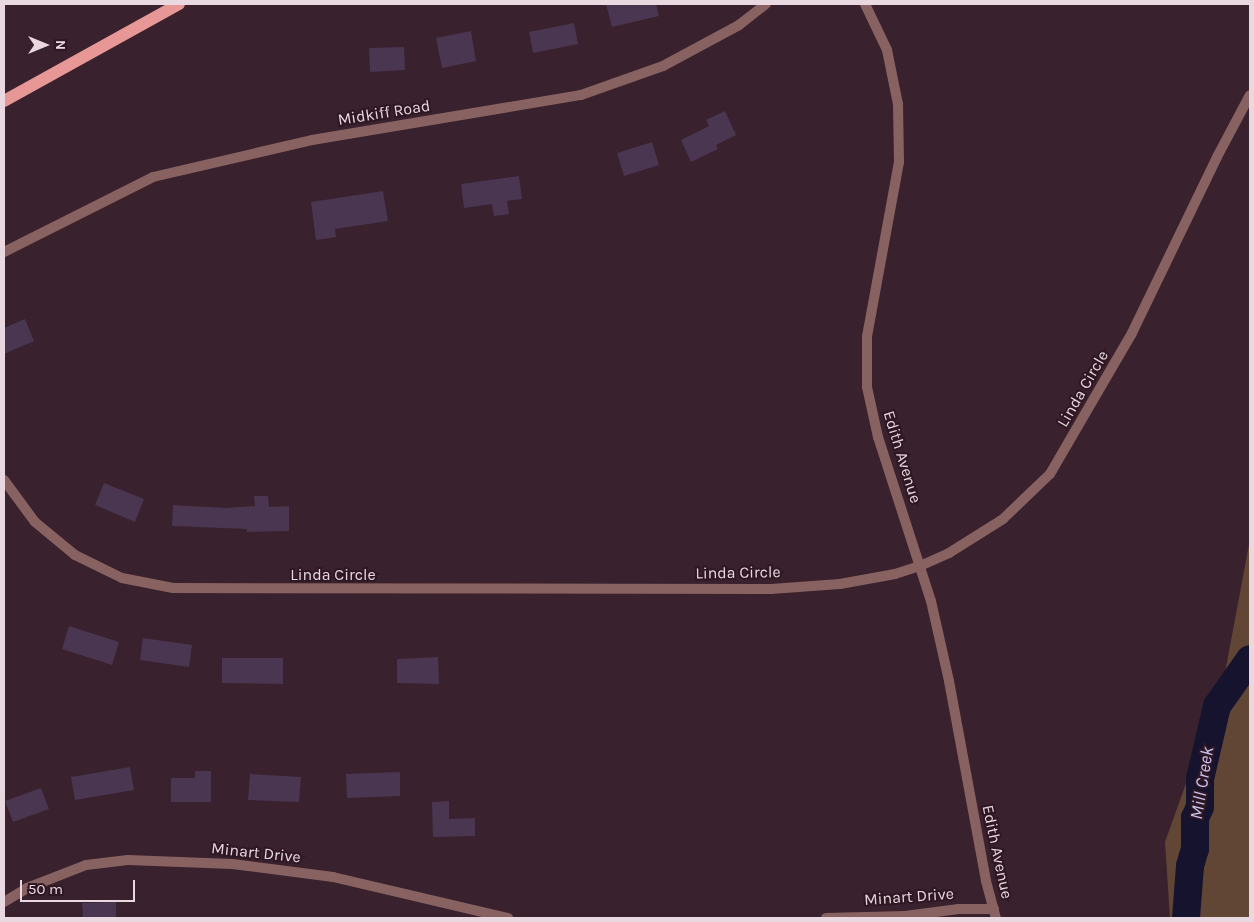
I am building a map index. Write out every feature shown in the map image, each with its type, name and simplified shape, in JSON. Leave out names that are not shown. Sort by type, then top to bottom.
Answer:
[{"type":"main road","points":[[4,101],[179,4]]},
{"type":"street","name":"Midkiff Road","points":[[4,252],[153,177],[312,140],[444,119],[589,92],[663,66],[739,25],[766,4]]},
{"type":"street","name":"Edith Avenue","points":[[865,4],[887,50],[898,104],[899,162],[867,336],[867,387],[878,438],[931,601],[949,681],[986,882],[995,914]]},
{"type":"street","name":"Linda Circle","points":[[4,480],[34,522],[75,554],[122,578],[172,588],[771,589],[840,584],[895,574],[920,566],[949,553],[1003,519],[1050,474],[1132,333],[1217,157],[1250,95]]},
{"type":"street","name":"Minart Drive","points":[[4,902],[27,888],[86,865],[128,860],[232,864],[333,877],[508,918]]},
{"type":"street","name":"Minart Drive","points":[[826,918],[906,916],[959,908],[995,914]]},
{"type":"shaded area","points":[[1250,539],[1250,918],[1170,918],[1165,842],[1224,678]]},
{"type":"building","points":[[606,4],[656,4],[659,16],[612,27]]},
{"type":"building","points":[[574,23],[578,44],[533,53],[529,32]]},
{"type":"building","points":[[471,31],[476,61],[442,68],[436,38]]},
{"type":"building","points":[[404,47],[405,70],[370,72],[369,48]]},
{"type":"building","points":[[725,111],[736,135],[716,145],[718,149],[691,162],[681,140],[709,126],[706,120]]},
{"type":"building","points":[[652,142],[659,165],[624,176],[617,153]]},
{"type":"building","points":[[519,176],[522,199],[507,201],[509,214],[494,216],[492,204],[464,208],[461,184]]},
{"type":"building","points":[[383,191],[388,221],[335,229],[336,237],[316,240],[311,202]]},
{"type":"building","points":[[25,319],[34,341],[4,354],[4,328]]},
{"type":"building","points":[[104,483],[144,499],[135,522],[95,505]]},
{"type":"building","points":[[254,496],[268,496],[269,507],[289,506],[289,531],[247,532],[247,529],[172,526],[173,505],[226,508],[255,506]]},
{"type":"building","points":[[69,626],[119,642],[112,665],[62,649]]},
{"type":"building","points":[[143,638],[192,645],[189,667],[140,660]]},
{"type":"building","points":[[438,657],[439,684],[397,683],[397,659]]},
{"type":"building","points":[[222,658],[283,658],[283,684],[222,683]]},
{"type":"building","points":[[130,767],[134,790],[75,800],[71,777]]},
{"type":"building","points":[[195,771],[211,771],[211,802],[171,802],[171,778],[195,778]]},
{"type":"building","points":[[400,772],[400,796],[347,798],[346,774]]},
{"type":"building","points":[[250,774],[301,777],[299,802],[248,800]]},
{"type":"building","points":[[41,788],[49,809],[13,822],[5,801]]},
{"type":"building","points":[[449,801],[449,819],[475,818],[475,836],[433,837],[432,802]]},
{"type":"building","points":[[116,902],[116,918],[83,918],[82,903]]},
{"type":"waterway","name":"Mill Creek","points":[[1186,918],[1190,866],[1195,849],[1195,818],[1200,807],[1200,779],[1217,706],[1250,659]]}]
